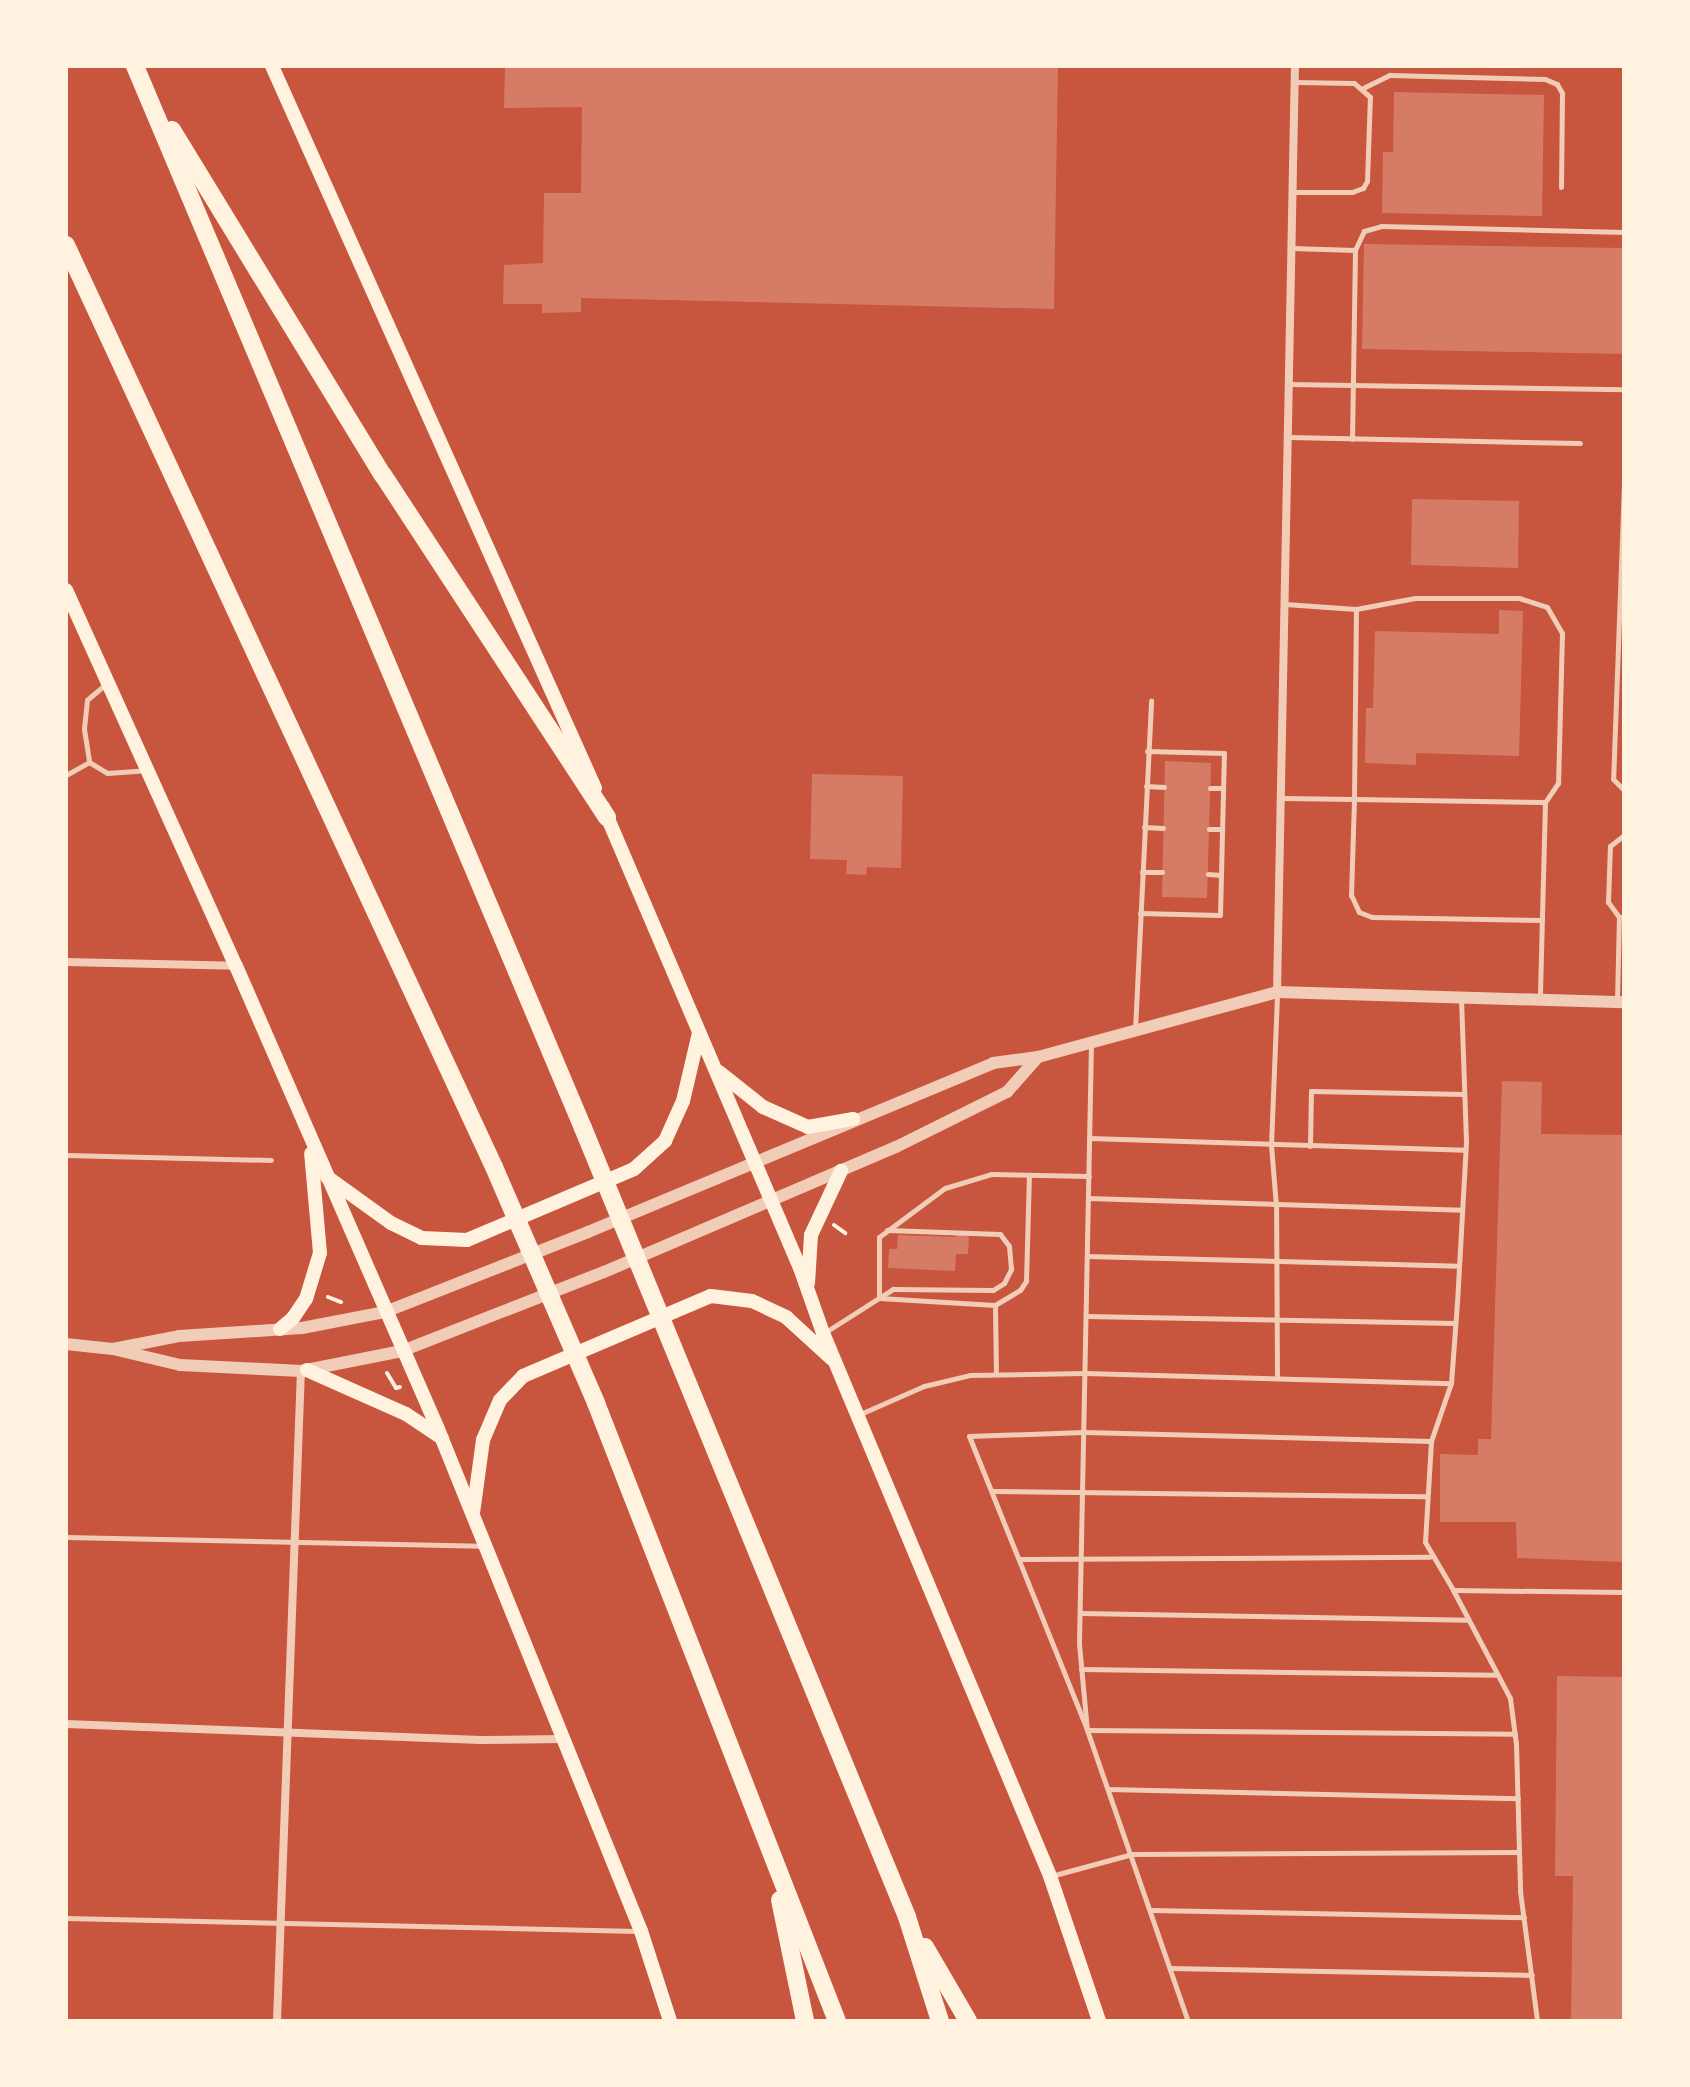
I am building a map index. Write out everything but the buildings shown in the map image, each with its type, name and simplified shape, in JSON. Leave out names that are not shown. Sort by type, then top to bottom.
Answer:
[{"type":"highway","points":[[138,72],[383,475],[607,817]]},
{"type":"highway","points":[[138,72],[680,1363],[907,1917],[940,2021]]},
{"type":"highway","points":[[66,245],[494,1167],[596,1403],[837,2021]]},
{"type":"highway","points":[[770,1851],[805,2021]]},
{"type":"highway","points":[[907,1917],[968,2021]]},
{"type":"main road","points":[[272,66],[607,817],[714,1066],[1050,1876],[1099,2021]]},
{"type":"main road","points":[[66,590],[236,966],[442,1438],[641,1931],[670,2021]]},
{"type":"main road","points":[[327,1177],[391,1223],[422,1238],[467,1240],[634,1169],[665,1141],[683,1101],[699,1033]]},
{"type":"main road","points":[[714,1066],[727,1082],[781,1117],[808,1127],[853,1119]]},
{"type":"main road","points":[[280,1329],[293,1318],[306,1299],[320,1253],[309,1136]]},
{"type":"main road","points":[[808,1292],[811,1235],[841,1171]]},
{"type":"main road","points":[[473,1515],[483,1440],[500,1400],[523,1376],[711,1296],[752,1301],[786,1317],[835,1362]]},
{"type":"main road","points":[[304,1371],[406,1414],[442,1438]]},
{"type":"street","points":[[1277,992],[1295,66]]},
{"type":"street","points":[[66,962],[236,966]]},
{"type":"street","points":[[113,1349],[179,1336],[280,1329],[385,1312],[588,1232],[993,1063],[1038,1057],[1277,992],[1620,1002]]},
{"type":"street","points":[[66,1344],[113,1349],[180,1365],[304,1371],[402,1351],[604,1272],[841,1171],[1007,1092],[1038,1057]]},
{"type":"street","points":[[277,2021],[304,1371]]},
{"type":"street","points":[[66,1724],[481,1740],[562,1739]]},
{"type":"lane","points":[[1363,88],[1390,75],[1545,79],[1557,84],[1562,93],[1561,187]]},
{"type":"lane","points":[[1293,192],[1352,192],[1363,188],[1367,181],[1370,97],[1354,83],[1295,82]]},
{"type":"lane","points":[[1352,439],[1355,250],[1364,231],[1381,226],[1624,232]]},
{"type":"lane","points":[[1291,248],[1355,250]]},
{"type":"lane","points":[[1289,384],[1624,389]]},
{"type":"lane","points":[[1288,437],[1580,443]]},
{"type":"lane","points":[[1624,483],[1613,779],[1624,790]]},
{"type":"lane","points":[[1285,604],[1356,609],[1415,598],[1519,598],[1547,607],[1562,633],[1558,783],[1545,802],[1540,999]]},
{"type":"lane","points":[[1356,609],[1351,895],[1359,912],[1372,917],[1542,920]]},
{"type":"lane","points":[[108,682],[87,700],[84,729],[89,762],[107,773],[148,770]]},
{"type":"lane","points":[[1135,1031],[1151,700]]},
{"type":"lane","points":[[1140,913],[1220,915],[1224,753],[1147,751]]},
{"type":"lane","points":[[66,775],[89,762]]},
{"type":"lane","points":[[1146,786],[1164,787]]},
{"type":"lane","points":[[1210,788],[1223,788]]},
{"type":"lane","points":[[1281,798],[1545,802]]},
{"type":"lane","points":[[1144,827],[1163,828]]},
{"type":"lane","points":[[1209,829],[1222,829]]},
{"type":"lane","points":[[1620,1002],[1621,917],[1608,902],[1610,846],[1624,835]]},
{"type":"lane","points":[[1142,872],[1162,872]]},
{"type":"lane","points":[[1208,874],[1221,875]]},
{"type":"lane","points":[[1277,992],[1271,1145],[1276,1206],[1277,1378]]},
{"type":"lane","points":[[1461,997],[1465,1150],[1459,1266],[1451,1383],[1431,1441],[1425,1542],[1430,1557],[1453,1590],[1510,1698],[1515,1734],[1524,1917],[1537,2021]]},
{"type":"lane","points":[[1087,1730],[1080,1613],[1091,1043]]},
{"type":"lane","points":[[1310,1146],[1311,1091],[1464,1094]]},
{"type":"lane","points":[[1089,1138],[1465,1150]]},
{"type":"lane","points":[[66,1155],[271,1160]]},
{"type":"lane","points":[[878,1298],[879,1237],[945,1188],[991,1174],[1089,1176]]},
{"type":"lane","points":[[878,1298],[995,1305],[1020,1290],[1026,1281],[1029,1175]]},
{"type":"lane","points":[[1088,1198],[1462,1210]]},
{"type":"lane","points":[[823,1333],[893,1289],[993,1290],[1004,1283],[1011,1269],[1009,1246],[1000,1234],[887,1230]]},
{"type":"lane","points":[[1087,1256],[1459,1266]]},
{"type":"lane","points":[[995,1305],[996,1374]]},
{"type":"lane","points":[[1086,1316],[1455,1323]]},
{"type":"lane","points":[[857,1415],[924,1386],[970,1375],[1085,1373],[1451,1383]]},
{"type":"lane","points":[[1188,2021],[1087,1730],[969,1436],[1084,1432],[1431,1441]]},
{"type":"lane","points":[[993,1491],[1426,1496]]},
{"type":"lane","points":[[66,1537],[485,1546]]},
{"type":"lane","points":[[1020,1559],[1430,1557]]},
{"type":"lane","points":[[1453,1590],[1624,1592]]},
{"type":"lane","points":[[1080,1613],[1468,1620]]},
{"type":"lane","points":[[1081,1669],[1497,1675]]},
{"type":"lane","points":[[1087,1730],[1515,1734]]},
{"type":"lane","points":[[1108,1789],[1518,1798]]},
{"type":"lane","points":[[1050,1876],[1132,1854],[1519,1852]]},
{"type":"lane","points":[[1151,1910],[1524,1917]]},
{"type":"lane","points":[[66,1918],[641,1931]]},
{"type":"lane","points":[[1170,1968],[1532,1975]]},
{"type":"path","points":[[834,1225],[845,1233]]},
{"type":"path","points":[[387,1373],[396,1388]]}]
